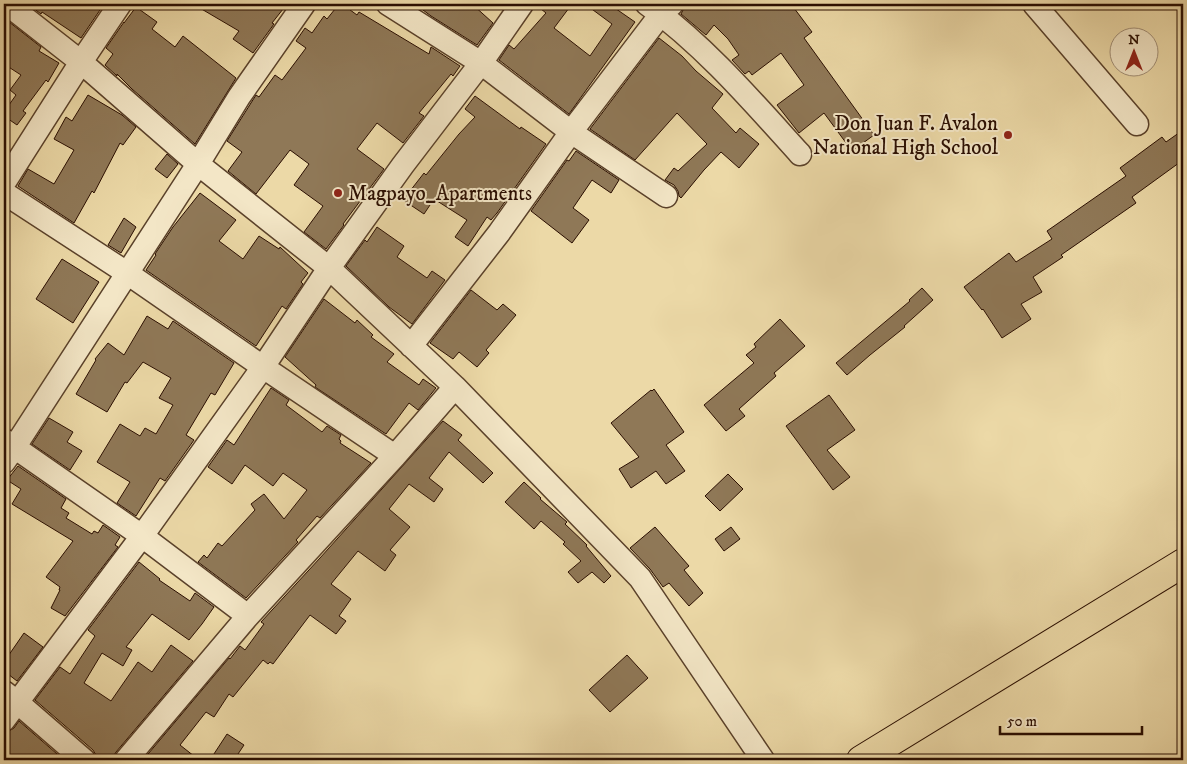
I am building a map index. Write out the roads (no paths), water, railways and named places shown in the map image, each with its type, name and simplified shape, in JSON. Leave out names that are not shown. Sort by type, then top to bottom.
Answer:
[{"type":"main road","points":[[861,760],[1183,563]]},
{"type":"street","points":[[7,4],[81,62],[198,164],[329,268],[455,388],[640,578],[763,760]]},
{"type":"street","points":[[4,183],[120,4]]},
{"type":"street","points":[[248,616],[142,536],[7,450],[127,273],[239,97],[304,4]]},
{"type":"street","points":[[388,4],[481,62],[571,132],[666,196]]},
{"type":"street","points":[[4,720],[10,697],[142,536],[263,367],[329,268],[522,4]]},
{"type":"street","points":[[1034,4],[1136,124]]},
{"type":"street","points":[[411,346],[499,233],[660,7],[722,68],[800,154]]},
{"type":"street","points":[[4,193],[127,273],[395,456]]},
{"type":"street","points":[[126,760],[248,616],[455,388]]},
{"type":"street","points":[[10,697],[84,760]]},
{"type":"place","name":"Don Juan F. Avalon National High School","points":[[1008,135]]},
{"type":"place","name":"Magpayo_Apartments","points":[[338,193]]}]
